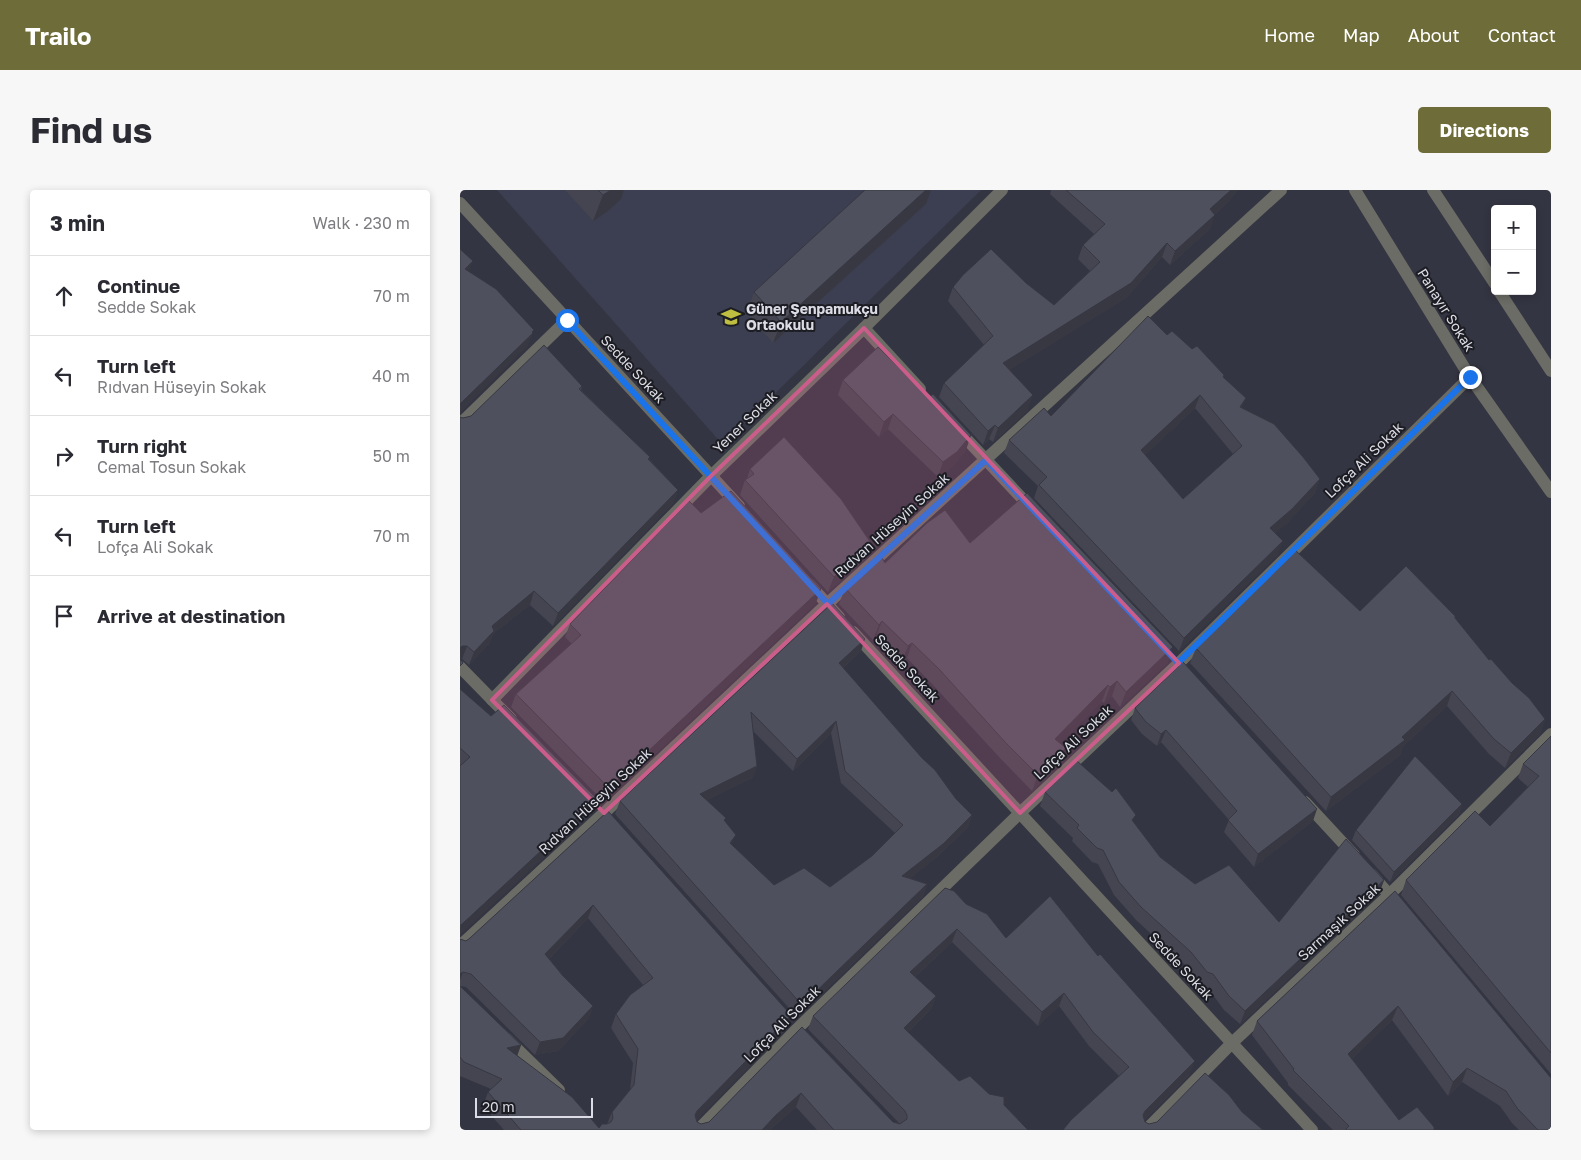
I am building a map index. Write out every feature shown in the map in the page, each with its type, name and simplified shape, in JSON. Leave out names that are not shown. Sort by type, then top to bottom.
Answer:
[{"type":"street","name":"Yener Sokak","points":[[492,700],[711,476],[864,328],[1002,190]]},
{"type":"street","name":"Rıdvan Hüseyin Sokak","points":[[460,946],[828,604],[1281,190]]},
{"type":"street","name":"Panayır Sokak","points":[[1354,190],[1470,377],[1551,492]]},
{"type":"street","points":[[1433,190],[1491,278]]},
{"type":"street","name":"Sedde Sokak","points":[[460,203],[750,518]]},
{"type":"street","points":[[1502,295],[1551,371]]},
{"type":"street","points":[[460,424],[567,320]]},
{"type":"street","points":[[864,328],[932,402]]},
{"type":"street","name":"Lofça Ali Sokak","points":[[698,1130],[798,1029],[1020,813],[1178,663],[1470,377]]},
{"type":"street","points":[[952,424],[1039,516]]},
{"type":"street","name":"Sedde Sokak","points":[[802,576],[1312,1130]]},
{"type":"street","points":[[460,668],[518,726]]},
{"type":"street","name":"Sarmaşık Sokak","points":[[1146,1130],[1232,1043],[1390,894],[1551,734]]},
{"type":"street","points":[[1297,793],[1408,916]]},
{"type":"street","points":[[495,1028],[565,1096]]},
{"type":"highlighted area","points":[[864,328],[1179,663],[1020,813],[827,604],[604,813],[492,700],[711,476]]},
{"type":"shaded area","name":"Güner Şenpamukçu Ortaokulu","points":[[497,190],[981,190],[723,445]]},
{"type":"building","points":[[598,190],[611,190],[603,195]]},
{"type":"building","points":[[865,190],[926,190],[781,322],[754,292]]},
{"type":"building","points":[[1066,190],[1231,190],[1210,209],[1215,215],[1175,251],[1167,243],[1131,283],[1003,363],[1033,395],[998,428],[995,425],[988,431],[944,383],[993,336],[953,287],[991,249],[1026,283],[1054,305],[1100,262],[1083,245],[1105,224]]},
{"type":"building","points":[[460,249],[473,261],[465,269],[496,289],[534,330],[460,404]]},
{"type":"building","points":[[1148,316],[1167,335],[1172,331],[1192,349],[1197,346],[1224,375],[1223,377],[1246,398],[1240,407],[1274,424],[1320,479],[1292,509],[1270,528],[1283,541],[1184,638],[1039,485],[1047,477],[1009,440],[1044,408],[1051,416]],"holes":[[[1200,395],[1242,446],[1183,499],[1141,450]]]},
{"type":"building","points":[[544,345],[582,386],[579,389],[650,457],[648,459],[678,490],[558,613],[534,591],[492,626],[494,631],[474,652],[467,646],[460,648],[460,417],[471,416]]},
{"type":"building","points":[[878,347],[929,397],[933,394],[971,435],[957,452],[943,462],[893,414],[884,422],[843,380]]},
{"type":"building","points":[[784,437],[841,499],[871,543],[834,577],[745,480],[754,474],[750,469]]},
{"type":"building","points":[[731,491],[821,589],[609,788],[516,694],[581,635],[570,624],[689,501],[701,513]]},
{"type":"building","points":[[1027,493],[1173,647],[1126,692],[1117,681],[1110,687],[1108,685],[1055,739],[1066,748],[1038,775],[1005,742],[939,669],[912,643],[908,646],[882,621],[879,625],[845,588],[881,556],[885,563],[927,523],[945,510],[970,543]]},
{"type":"building","points":[[1295,550],[1360,611],[1406,566],[1455,616],[1489,660],[1491,659],[1512,683],[1529,698],[1545,719],[1511,753],[1494,739],[1452,691],[1402,737],[1405,740],[1331,797],[1196,648]]},
{"type":"building","points":[[832,603],[865,639],[839,663],[922,758],[935,770],[956,799],[972,815],[943,844],[902,876],[927,884],[802,1005],[620,801]],"holes":[[[751,712],[797,759],[836,721],[845,771],[903,825],[872,856],[830,887],[804,868],[774,885],[730,843],[736,835],[724,820],[726,818],[700,794],[757,766]]]},
{"type":"building","points":[[1183,662],[1317,809],[1258,854],[1228,820],[1237,811],[1166,730],[1161,734],[1146,722],[1135,708]]},
{"type":"building","points":[[460,689],[491,716],[504,705],[597,799],[460,926],[460,766],[470,757],[460,748]]},
{"type":"building","points":[[1551,736],[1551,1053],[1406,880],[1475,811],[1490,826],[1539,776],[1523,764]]},
{"type":"building","points":[[1415,756],[1462,804],[1394,872],[1356,830]]},
{"type":"building","points":[[1077,761],[1112,792],[1116,788],[1136,815],[1132,820],[1160,857],[1195,884],[1229,865],[1279,922],[1346,839],[1384,880],[1245,1011],[1229,996],[1213,974],[1207,972],[1191,952],[1141,907],[1119,882],[1103,850],[1097,848],[1077,828],[1079,825],[1045,792]]},
{"type":"building","points":[[608,811],[791,1015],[697,1111],[695,1115],[697,1122],[701,1124],[709,1122],[802,1027],[893,1122],[900,1124],[907,1119],[905,1111],[813,1016],[945,888],[954,891],[966,904],[987,914],[1006,938],[1050,896],[1098,956],[1100,954],[1195,1061],[1145,1111],[1143,1115],[1145,1122],[1149,1124],[1157,1122],[1205,1073],[1229,1095],[1242,1112],[1263,1130],[1063,1130],[1071,1120],[1129,1067],[1093,1032],[1064,993],[1042,1012],[957,929],[910,972],[936,996],[904,1028],[959,1081],[970,1076],[989,1094],[1004,1097],[1004,1105],[1028,1130],[834,1130],[801,1093],[762,1130],[521,1130],[488,1092],[502,1079],[464,1062],[460,1057],[460,986],[521,1045],[507,1048],[572,1097],[599,1128],[602,1124],[611,1122],[613,1118],[612,1112],[634,1085],[638,1049],[616,1014],[630,995],[653,978],[593,905],[545,954],[563,976],[593,1006],[563,1038],[540,1042],[471,974],[463,972],[460,974],[460,939],[466,941],[470,938]]},
{"type":"building","points":[[1395,891],[1551,1078],[1551,1130],[1538,1130],[1517,1108],[1506,1091],[1467,1068],[1453,1082],[1398,1006],[1348,1054],[1399,1120],[1417,1107],[1434,1127],[1434,1130],[1346,1130],[1349,1126],[1293,1070],[1257,1021]]},
{"type":"place","name":"Güner Şenpamukçu Ortaokulu","points":[[731,317]]},
{"type":"route","points":[[567,320],[828,604],[986,460],[1178,663],[1470,377]]}]
